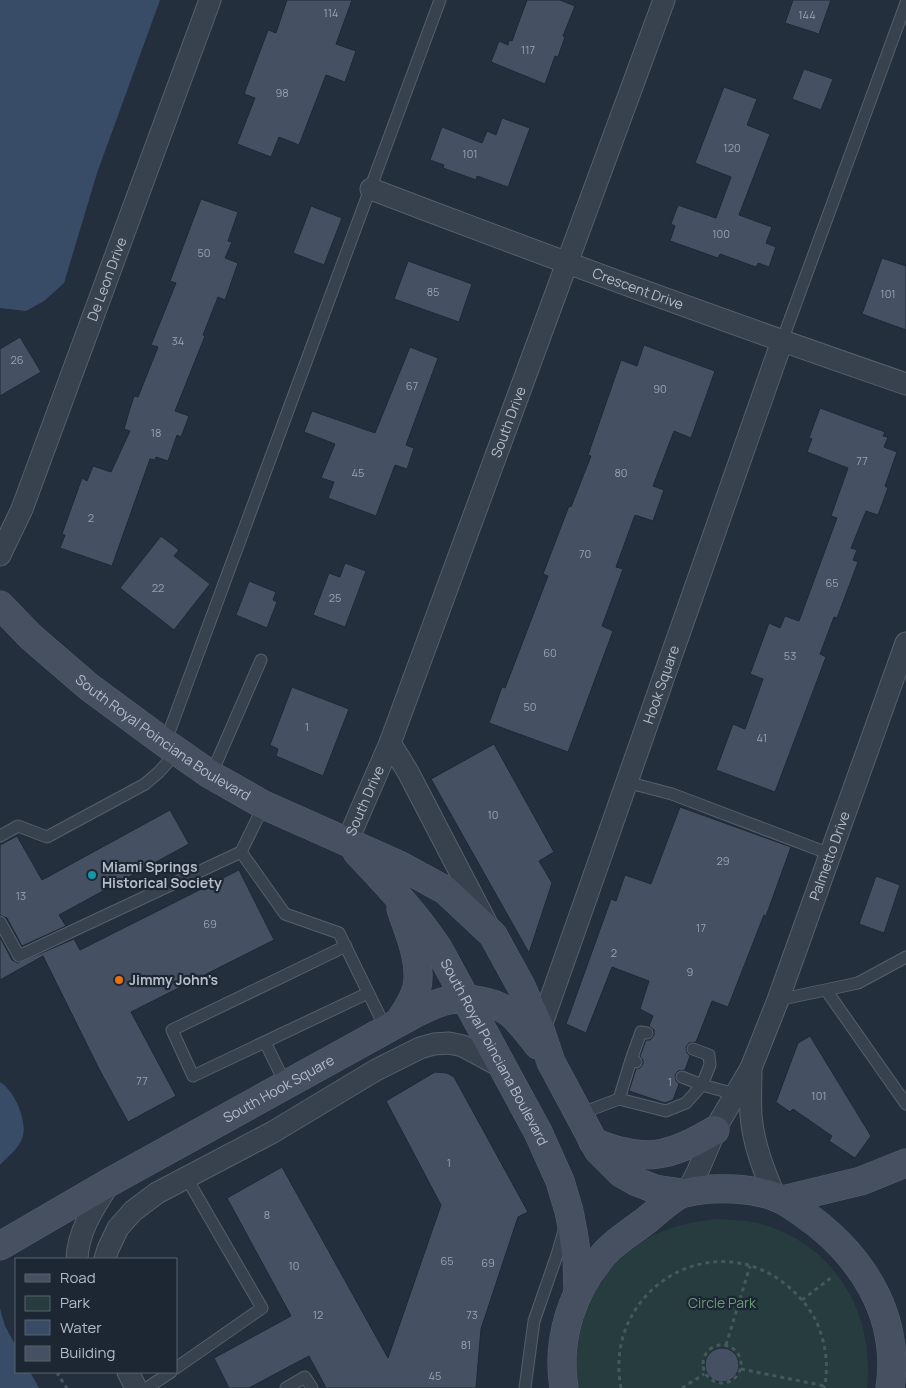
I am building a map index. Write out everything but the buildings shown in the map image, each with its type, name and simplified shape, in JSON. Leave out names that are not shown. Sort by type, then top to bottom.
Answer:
[{"type":"main road","name":"South Royal Poinciana Boulevard","points":[[0,604],[31,637],[89,687],[211,775],[264,805],[399,865],[445,890],[493,935],[521,986],[540,1029],[551,1062],[593,1142],[607,1160],[621,1173],[637,1182],[656,1189],[684,1193],[725,1189],[749,1191],[779,1198]]},
{"type":"main road","name":"South Royal Poinciana Boulevard","points":[[347,842],[421,922],[467,1000],[538,1132],[560,1181],[569,1211],[576,1258],[578,1292]]},
{"type":"main road","points":[[392,1026],[409,1006],[417,987],[418,969],[414,950],[396,894]]},
{"type":"main road","name":"South Hook Square","points":[[11,1240],[110,1182],[435,1004],[450,1000],[467,1000],[492,1004],[509,1012],[525,1028],[551,1062]]},
{"type":"main road","points":[[593,1142],[611,1149],[648,1155],[670,1153],[686,1147],[716,1130]]},
{"type":"main road","points":[[779,1198],[862,1181],[906,1163]]},
{"type":"main road","points":[[558,1382],[565,1327],[578,1292],[593,1269],[624,1236],[684,1193]]},
{"type":"main road","points":[[779,1198],[814,1221],[838,1242],[854,1260],[872,1286],[888,1331],[891,1370],[890,1388]]},
{"type":"street","name":"De Leon Drive","points":[[0,555],[26,500],[210,0]]},
{"type":"street","name":"South Drive","points":[[347,842],[390,743],[664,0]]},
{"type":"street","name":"Crescent Drive","points":[[371,189],[567,264],[906,384]]},
{"type":"street","name":"Hook Square","points":[[540,1029],[782,341]]},
{"type":"street","name":"Palmetto Drive","points":[[684,1193],[697,1173],[716,1130],[751,1068],[778,1000],[906,643]]},
{"type":"street","points":[[390,743],[408,772],[493,935]]},
{"type":"street","points":[[105,1258],[118,1228],[133,1211],[157,1193],[273,1132],[376,1070],[420,1048],[448,1043],[463,1046],[502,1067]]},
{"type":"street","name":"Palmetto Drive","points":[[751,1068],[753,1133],[766,1176],[779,1198]]},
{"type":"street","points":[[286,1085],[301,1115]]},
{"type":"street","points":[[77,1258],[82,1234],[91,1213],[110,1182]]},
{"type":"street","points":[[128,1373],[136,1388]]},
{"type":"lane","points":[[0,836],[18,826],[47,837],[145,784],[159,772],[171,747],[440,0]]},
{"type":"lane","points":[[782,341],[906,3]]},
{"type":"lane","points":[[211,775],[261,660]]},
{"type":"lane","points":[[626,782],[672,794],[830,854]]},
{"type":"lane","points":[[0,922],[19,956],[241,852],[264,805]]},
{"type":"lane","points":[[241,852],[285,914],[339,933],[368,993],[392,1026]]},
{"type":"lane","points":[[346,946],[172,1030],[193,1076],[368,993]]},
{"type":"lane","points":[[778,1000],[858,983],[906,957]]},
{"type":"lane","points":[[826,990],[906,1104]]},
{"type":"lane","points":[[619,1099],[634,1061],[641,1032],[647,1033]]},
{"type":"lane","points":[[264,1042],[286,1085]]},
{"type":"lane","points":[[579,1114],[619,1099],[666,1111],[686,1103],[702,1085],[710,1065],[709,1055],[693,1049]]},
{"type":"lane","points":[[682,1077],[702,1085],[735,1094]]},
{"type":"lane","points":[[178,1367],[262,1308],[186,1177]]},
{"type":"lane","points":[[525,1388],[534,1321],[557,1255],[569,1211]]},
{"type":"lane","points":[[147,1388],[170,1373]]},
{"type":"lane","points":[[286,1388],[305,1377],[312,1388]]},
{"type":"path","points":[[621,1388],[618,1373],[619,1348],[626,1324],[639,1303],[656,1285],[677,1272],[701,1264],[726,1262],[750,1266],[779,1279],[802,1300],[815,1319],[823,1340],[827,1363],[825,1387],[741,1369]]},
{"type":"path","points":[[726,1345],[750,1266]]},
{"type":"path","points":[[802,1300],[837,1273]]},
{"type":"path","points":[[726,1345],[732,1348],[740,1357],[741,1369],[733,1380],[721,1384],[714,1383],[704,1374],[702,1361],[708,1350],[714,1346],[726,1345]]},
{"type":"path","points":[[59,1373],[58,1375],[67,1388]]},
{"type":"path","points":[[682,1388],[704,1374]]},
{"type":"green space","name":"Circle Park","points":[[716,1219],[741,1220],[765,1225],[790,1236],[812,1250],[831,1267],[846,1288],[857,1310],[865,1335],[868,1361],[867,1388],[577,1388],[576,1345],[581,1323],[600,1283],[629,1251],[647,1239],[681,1225]]},
{"type":"water","points":[[0,0],[160,0],[97,173],[64,283],[44,301],[26,311],[0,308]]},
{"type":"water","points":[[0,1082],[6,1086],[16,1100],[24,1126],[21,1141],[0,1165]]},
{"type":"water","points":[[0,1309],[5,1326],[15,1344],[15,1373],[31,1373],[39,1388],[0,1388]]},
{"type":"place","name":"Miami Springs Historical Society","points":[[92,875]]},
{"type":"place","name":"Jimmy John's","points":[[119,980]]}]
